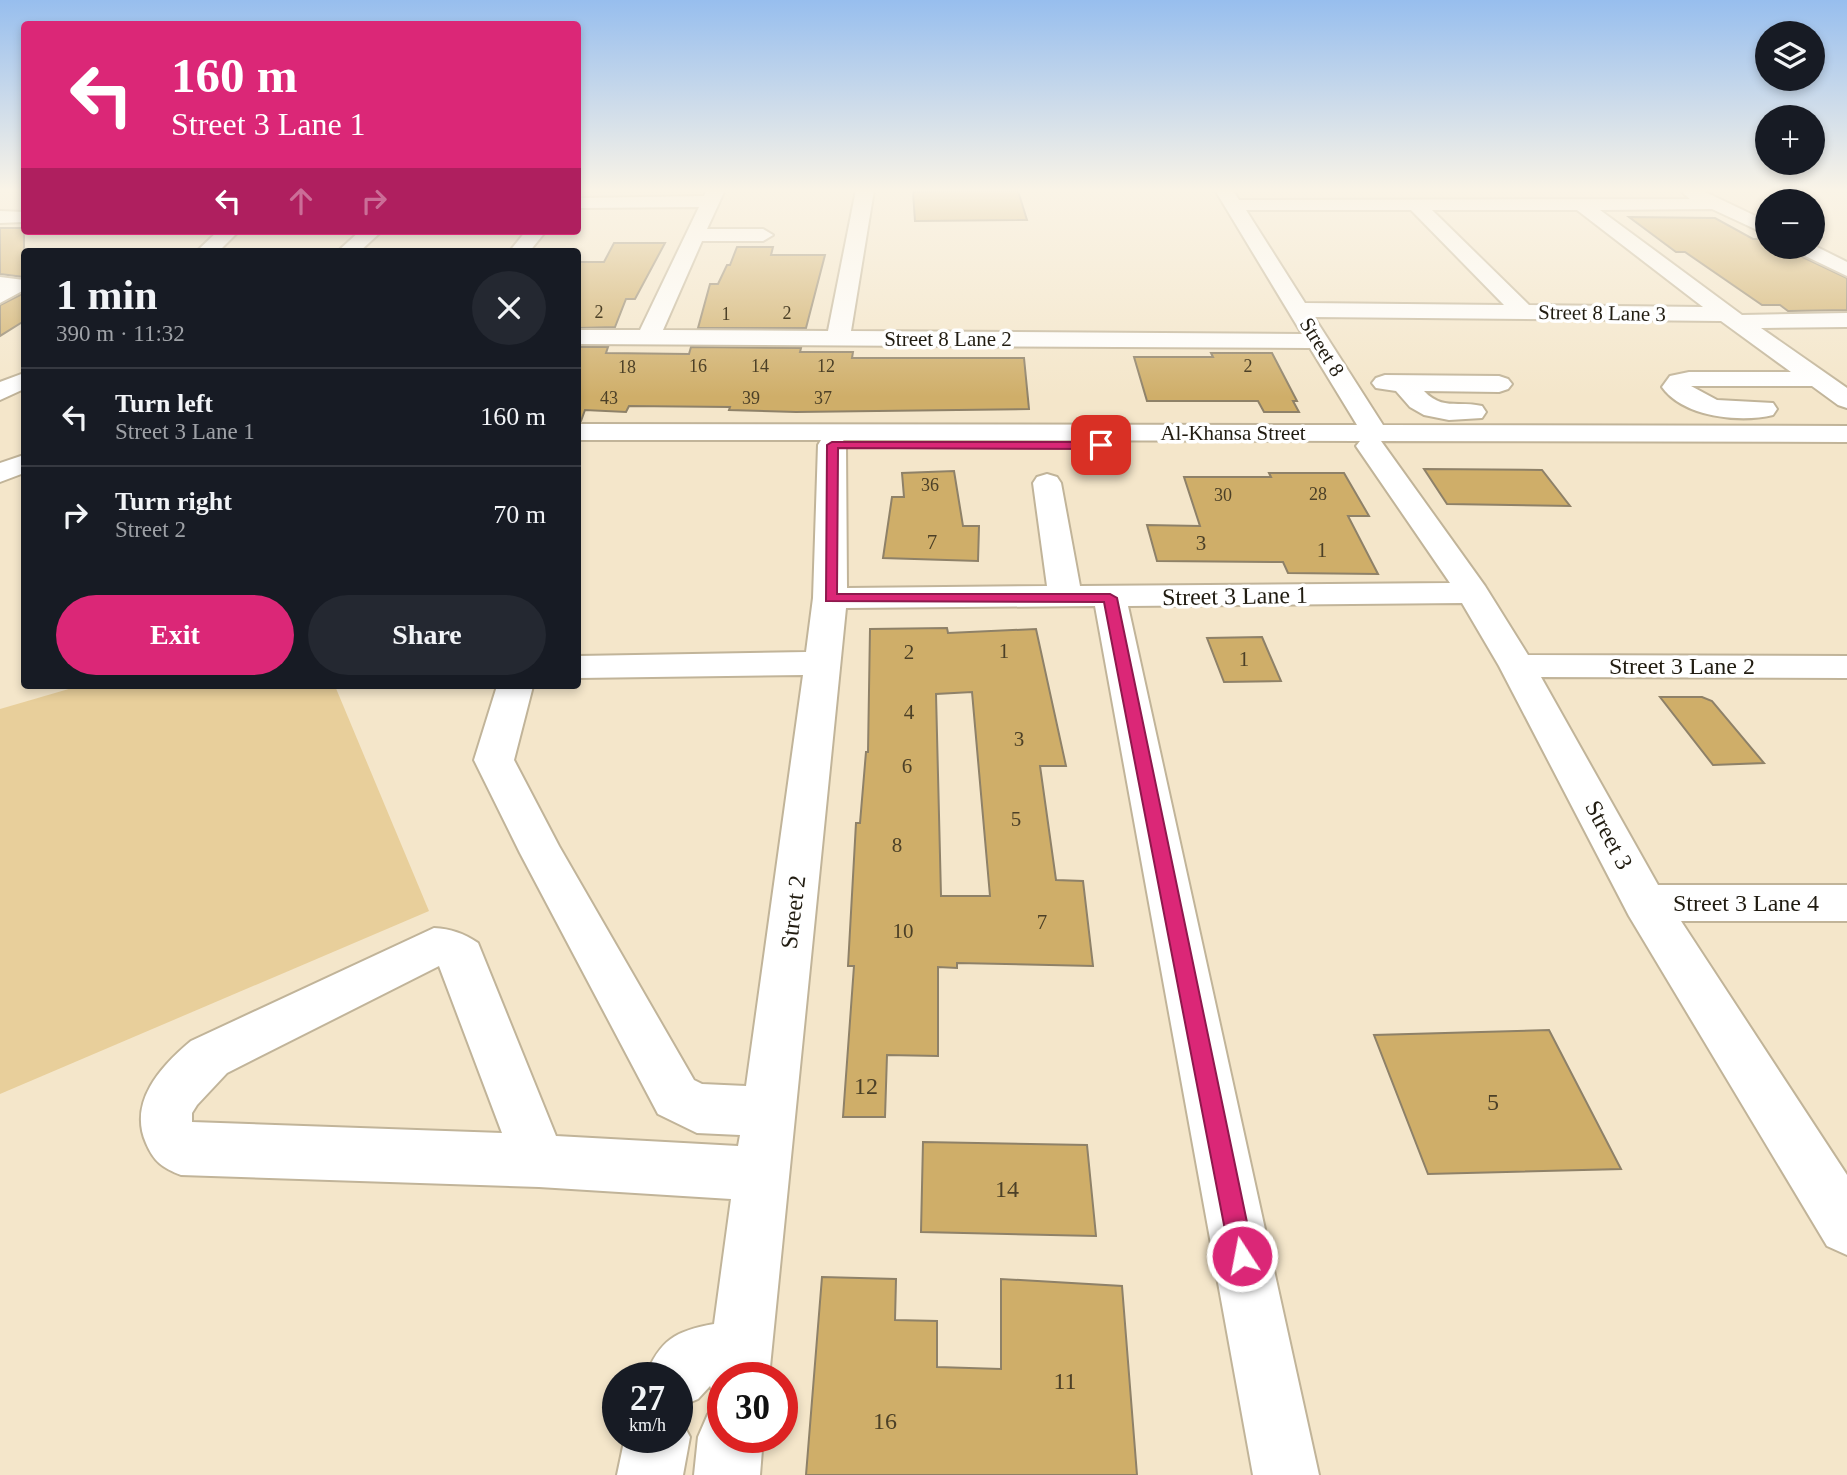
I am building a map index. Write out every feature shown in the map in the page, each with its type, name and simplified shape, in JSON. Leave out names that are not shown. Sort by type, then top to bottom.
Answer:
[{"type":"street","points":[[648,337],[684,259]]},
{"type":"street","points":[[838,338],[852,259]]},
{"type":"street","name":"Street 8","points":[[1267,259],[1344,383],[1373,439]]},
{"type":"street","points":[[1470,259],[1523,312]]},
{"type":"street","name":"Street 8 Lane 3","points":[[1653,259],[1732,318]]},
{"type":"street","points":[[0,283],[17,285],[0,296]]},
{"type":"street","name":"Street 8 Lane 3","points":[[1299,310],[1523,312],[1732,318]]},
{"type":"street","points":[[1732,318],[1847,320]]},
{"type":"street","points":[[1732,318],[1847,400]]},
{"type":"street","name":"Street 8 Lane 2","points":[[581,337],[1318,341]]},
{"type":"street","points":[[1784,409],[1712,407],[1695,402],[1675,387],[1679,381],[1689,379],[1818,379]]},
{"type":"street","points":[[0,392],[21,382]]},
{"type":"street","points":[[1344,383],[1499,384]]},
{"type":"street","points":[[1403,383],[1422,407],[1440,412],[1668,412]]},
{"type":"street","points":[[0,400],[21,399]]},
{"type":"street","name":"Al-Khansa Street","points":[[581,432],[1847,446]]},
{"type":"street","name":"Al-Khansa Street","points":[[581,445],[832,445],[1847,434]]},
{"type":"street","name":"Street 3","points":[[1373,439],[1517,666],[1646,902],[1847,1226]]},
{"type":"street","name":"Street 2","points":[[740,1362],[830,598],[832,445]]},
{"type":"street","points":[[0,474],[21,464]]},
{"type":"street","points":[[1047,483],[1088,598],[1286,1475]]},
{"type":"street","name":"Street 3 Lane 1","points":[[830,598],[1473,593]]},
{"type":"street","points":[[581,667],[823,663]]},
{"type":"street","name":"Street 3 Lane 2","points":[[1517,666],[1847,667]]},
{"type":"street","points":[[514,689],[494,760],[541,853],[676,1097],[697,1108],[768,1112]]},
{"type":"street","name":"Street 3 Lane 4","points":[[1646,902],[1847,903]]},
{"type":"street","points":[[539,1161],[461,957],[449,948],[434,947],[209,1058],[180,1084],[169,1104],[165,1123],[170,1140],[181,1149],[539,1161],[763,1174]]},
{"type":"street","points":[[691,1362],[694,1359],[728,1362]]},
{"type":"street","points":[[650,1475],[654,1453]]},
{"type":"street","points":[[727,1475],[729,1453]]},
{"type":"shaded area","points":[[69,689],[336,689],[429,911],[0,1094],[0,709]]},
{"type":"building","points":[[0,259],[21,259],[21,277],[0,274]]},
{"type":"building","points":[[606,259],[657,259],[635,299],[626,299],[615,327],[581,328],[581,262],[604,262]]},
{"type":"building","points":[[732,259],[824,259],[806,328],[698,328],[710,284],[718,284],[727,265],[730,265]]},
{"type":"building","points":[[1695,259],[1807,259],[1847,278],[1847,310],[1788,311],[1780,305],[1762,305]]},
{"type":"building","points":[[21,294],[21,323],[0,336],[0,305]]},
{"type":"building","points":[[581,347],[608,347],[606,353],[689,354],[691,347],[801,348],[800,352],[853,352],[852,358],[1024,358],[1029,409],[796,412],[729,410],[730,407],[629,406],[626,412],[585,410],[581,421]]},
{"type":"building","points":[[1211,353],[1272,353],[1297,401],[1293,401],[1299,412],[1264,412],[1258,401],[1147,401],[1134,357],[1213,357]]},
{"type":"building","points":[[1424,469],[1542,470],[1570,506],[1447,504]]},
{"type":"building","points":[[954,471],[963,526],[979,526],[978,561],[883,558],[892,497],[904,497],[902,473]]},
{"type":"building","points":[[1269,473],[1344,473],[1369,516],[1348,516],[1378,574],[1288,573],[1283,562],[1157,561],[1147,525],[1200,526],[1184,477],[1271,477]]},
{"type":"building","points":[[947,628],[948,633],[1036,629],[1066,766],[1040,766],[1056,880],[1083,881],[1093,966],[957,963],[957,968],[938,967],[938,1056],[887,1055],[885,1117],[843,1117],[854,966],[848,966],[856,823],[860,823],[868,752],[870,629]],"holes":[[[972,692],[990,896],[941,896],[936,694]]]},
{"type":"building","points":[[1262,637],[1281,681],[1224,682],[1207,638]]},
{"type":"building","points":[[1660,697],[1702,697],[1712,701],[1764,763],[1713,765]]},
{"type":"building","points":[[1549,1030],[1621,1169],[1428,1174],[1374,1035]]},
{"type":"building","points":[[923,1142],[1087,1145],[1096,1236],[921,1232]]},
{"type":"building","points":[[822,1277],[896,1279],[895,1320],[937,1321],[937,1367],[1001,1369],[1001,1279],[1122,1286],[1137,1475],[806,1475]]},
{"type":"route","points":[[1101,445],[832,445],[830,598],[1110,598],[1242,1256]]}]
